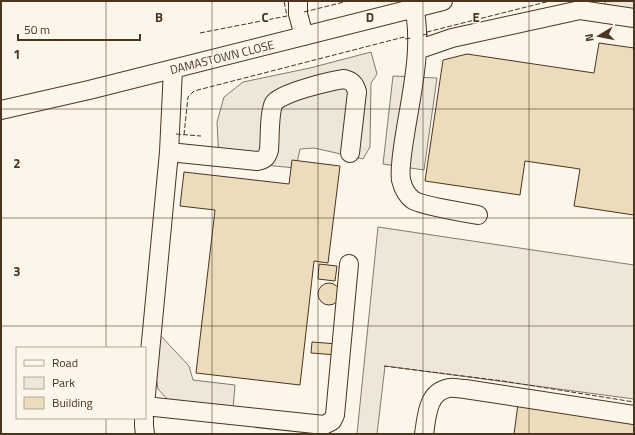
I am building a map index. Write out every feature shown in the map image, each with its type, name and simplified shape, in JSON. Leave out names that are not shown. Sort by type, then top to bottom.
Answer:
[{"type":"street","points":[[298,1],[298,14],[304,36]]},
{"type":"street","name":"DAMASTOWN CLOSE","points":[[1,110],[90,90],[304,36],[414,5],[443,1]]},
{"type":"street","points":[[414,5],[418,36],[417,50],[403,146],[401,178],[405,191],[414,202],[478,215]]},
{"type":"street","points":[[417,50],[452,38],[580,10],[634,18]]},
{"type":"street","points":[[146,395],[168,152],[173,69]]},
{"type":"street","points":[[168,152],[257,161],[262,160],[267,157],[269,150],[272,108],[277,99],[292,92],[344,79],[353,82],[356,86],[357,92],[350,153]]},
{"type":"street","points":[[146,406],[324,424],[328,423],[335,415],[349,264]]},
{"type":"street","points":[[424,434],[428,407],[436,393],[450,388],[634,415]]},
{"type":"street","points":[[144,419],[145,434]]},
{"type":"green space","points":[[378,227],[634,265],[634,399],[385,366],[377,434],[357,434]]},
{"type":"green space","points":[[160,335],[189,366],[193,380],[235,385],[233,409],[168,400],[158,389],[156,376]]},
{"type":"shaded area","points":[[605,1],[634,1],[634,23],[602,18]]},
{"type":"shaded area","points":[[371,52],[377,74],[371,83],[370,147],[363,159],[314,148],[300,149],[296,168],[219,161],[217,122],[224,97],[243,82],[310,68]]},
{"type":"shaded area","points":[[393,76],[437,78],[424,170],[383,164]]},
{"type":"building","points":[[599,43],[634,48],[634,215],[574,206],[580,169],[525,161],[520,195],[425,181],[443,60],[467,54],[594,73]]},
{"type":"building","points":[[292,160],[340,166],[328,263],[314,261],[300,385],[196,373],[215,210],[180,206],[184,172],[289,184]]},
{"type":"building","points":[[319,264],[337,266],[335,281],[318,279]]},
{"type":"building","points":[[329,283],[337,286],[340,294],[337,302],[329,305],[321,302],[318,294],[321,286]]},
{"type":"building","points":[[312,342],[338,344],[337,355],[311,353]]},
{"type":"building","points":[[518,404],[634,423],[634,434],[514,434]]},
{"type":"fence","points":[[200,33],[287,16],[284,1]]},
{"type":"fence","points":[[304,12],[348,1]]},
{"type":"fence","points":[[423,35],[428,34],[427,32],[550,1]]},
{"type":"fence","points":[[184,135],[188,97],[194,91],[404,37],[405,39],[411,38]]},
{"type":"fence","points":[[176,134],[201,136]]},
{"type":"fence","points":[[384,366],[503,381],[634,402]]}]
